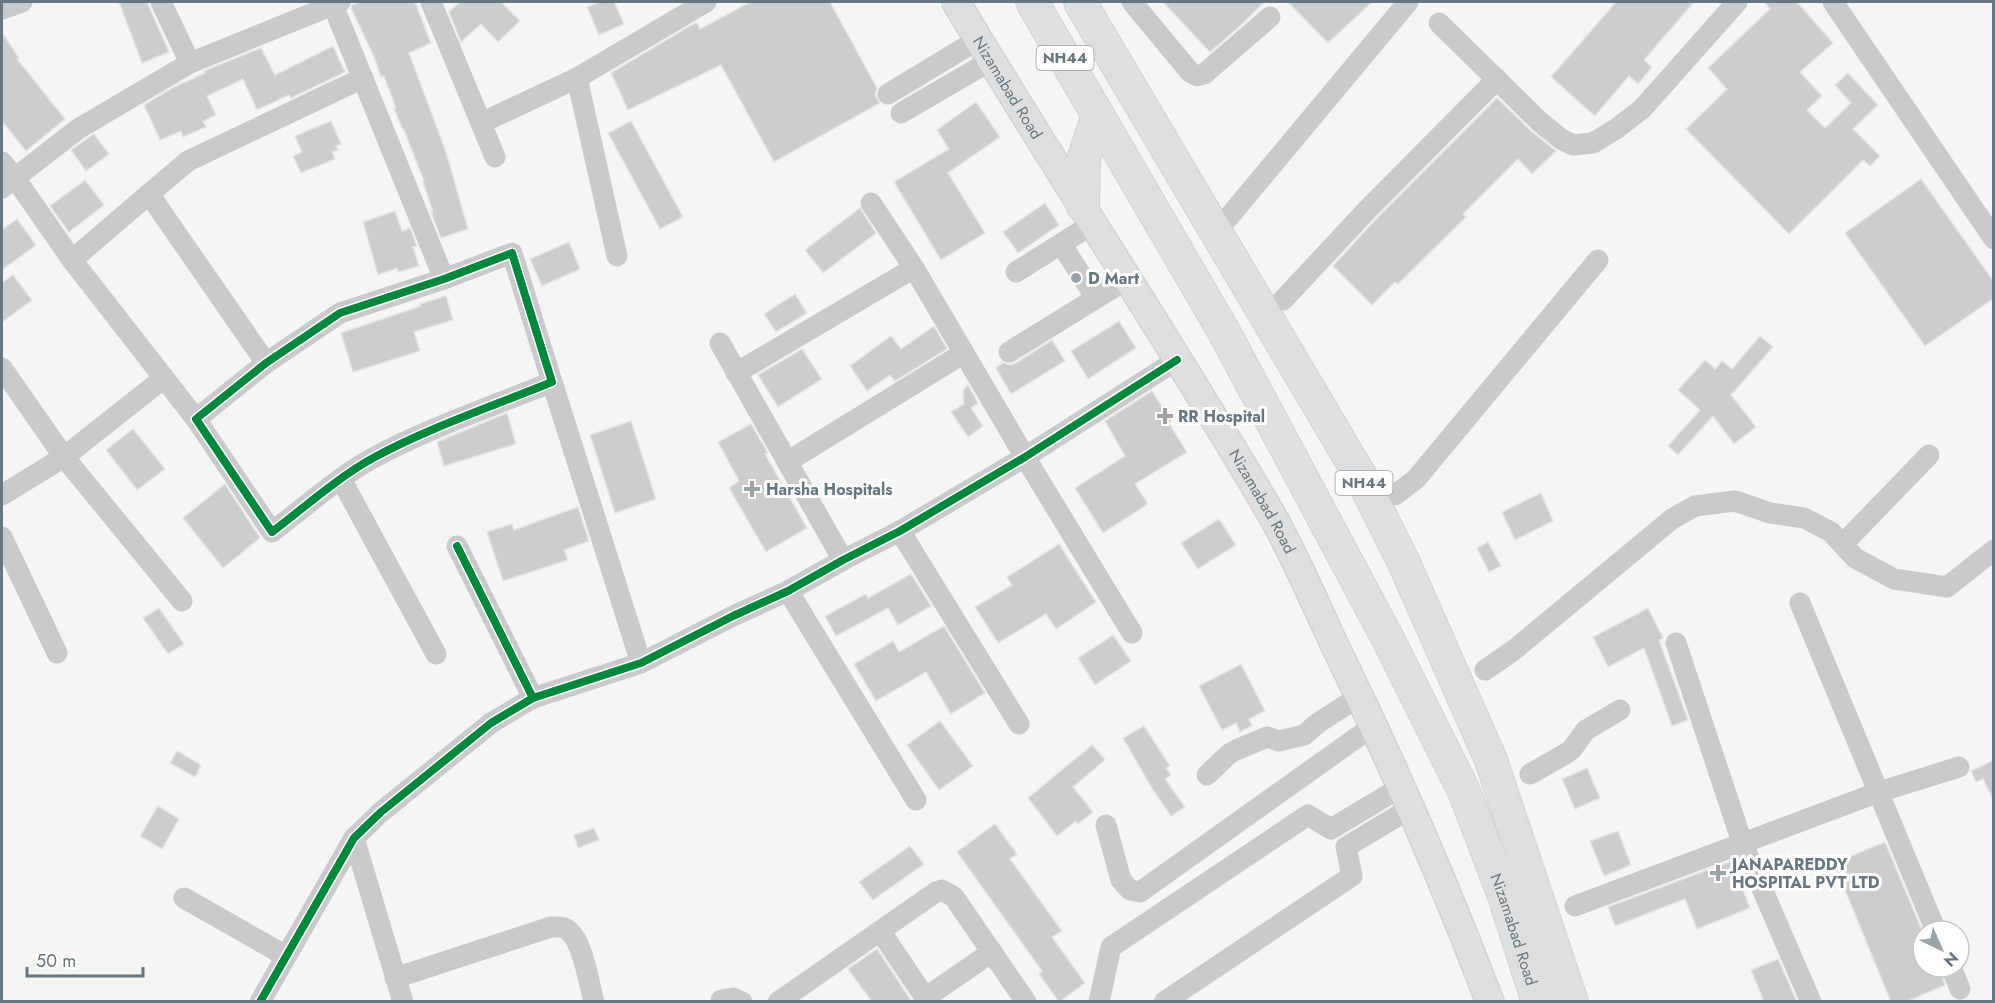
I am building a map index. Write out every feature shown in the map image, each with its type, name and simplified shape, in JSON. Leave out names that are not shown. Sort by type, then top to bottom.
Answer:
[{"type":"highway","name":"Nizamabad Road","points":[[1032,2],[1222,330],[1388,639],[1464,790],[1504,896],[1538,1002]]},
{"type":"highway","name":"Nizamabad Road","points":[[1080,2],[1361,477],[1393,541],[1491,760],[1572,1002]]},
{"type":"highway","points":[[1088,215],[1084,157],[1098,115]]},
{"type":"main road","name":"Nizamabad Road","points":[[956,2],[1129,278],[1274,520],[1360,696],[1406,798],[1457,914],[1490,1002]]},
{"type":"street","points":[[2,9],[22,2]]},
{"type":"street","points":[[161,2],[190,63]]},
{"type":"street","points":[[431,2],[495,158]]},
{"type":"street","points":[[481,123],[577,78],[684,7],[706,2]]},
{"type":"street","points":[[1132,2],[1190,72],[1197,76],[1204,74],[1270,17]]},
{"type":"street","points":[[1228,218],[1408,2]]},
{"type":"street","points":[[1439,23],[1540,122],[1561,139],[1573,145],[1593,143],[1616,129],[1641,109],[1737,2]]},
{"type":"street","points":[[1833,2],[1994,239]]},
{"type":"street","points":[[444,279],[363,78],[337,3],[190,63],[78,129],[6,176],[196,419],[272,532],[341,478],[372,459],[407,441],[552,382]]},
{"type":"street","points":[[888,94],[985,50]]},
{"type":"street","points":[[900,113],[985,50]]},
{"type":"street","points":[[72,260],[188,161],[363,78]]},
{"type":"street","points":[[577,78],[617,256]]},
{"type":"street","points":[[1283,300],[1367,210],[1497,79]]},
{"type":"street","points":[[148,194],[266,363]]},
{"type":"street","points":[[871,203],[914,268],[1132,633]]},
{"type":"street","points":[[1016,272],[1061,244],[1088,215]]},
{"type":"street","points":[[1061,244],[1096,298]]},
{"type":"street","points":[[196,419],[266,363],[340,313],[444,279],[512,253],[641,663]]},
{"type":"street","points":[[1395,495],[1416,478],[1598,260]]},
{"type":"street","points":[[736,373],[914,268]]},
{"type":"street","points":[[1009,352],[1129,278]]},
{"type":"street","points":[[720,343],[843,560]]},
{"type":"street","points":[[787,462],[964,353]]},
{"type":"street","points":[[260,1002],[354,838],[381,812],[491,723],[533,698],[641,663],[788,591],[900,531],[1025,457],[1177,360]]},
{"type":"street","points":[[2,368],[64,456],[182,601]]},
{"type":"street","points":[[2,495],[64,456],[164,378]]},
{"type":"street","points":[[1843,544],[1929,455]]},
{"type":"street","points":[[341,478],[436,654]]},
{"type":"street","points":[[1485,670],[1514,650],[1672,519],[1695,506],[1735,501],[1770,513],[1804,518],[1831,532],[1855,558],[1894,579],[1947,587],[1994,550]]},
{"type":"street","points":[[900,531],[1019,724]]},
{"type":"street","points":[[2,537],[57,652]]},
{"type":"street","points":[[458,546],[533,698]]},
{"type":"street","points":[[788,591],[916,800]]},
{"type":"street","points":[[1800,603],[1931,919]]},
{"type":"street","points":[[1676,643],[1742,842],[1811,1002]]},
{"type":"street","points":[[1207,775],[1229,754],[1267,737],[1279,741],[1304,735],[1318,723],[1360,696]]},
{"type":"street","points":[[1530,774],[1567,753],[1586,730],[1620,710]]},
{"type":"street","points":[[1106,825],[1121,880],[1130,890],[1140,892],[1373,726]]},
{"type":"street","points":[[1575,906],[1879,792],[1959,767]]},
{"type":"street","points":[[1101,1001],[1111,947],[1308,815],[1331,829],[1406,798]]},
{"type":"street","points":[[1164,1002],[1352,876],[1346,847],[1406,798]]},
{"type":"street","points":[[354,838],[403,1002]]},
{"type":"street","points":[[778,1002],[936,892],[942,891],[954,897],[1026,1002]]},
{"type":"street","points":[[184,898],[286,956]]},
{"type":"street","points":[[395,978],[551,927],[561,927],[570,932],[578,941],[594,1002]]},
{"type":"street","points":[[881,932],[927,1000],[992,952]]},
{"type":"street","points":[[1956,979],[1960,989]]},
{"type":"building","points":[[119,2],[147,2],[169,52],[142,63]]},
{"type":"building","points":[[360,2],[415,2],[431,43],[409,53],[446,152],[468,229],[441,238],[431,212],[433,212],[424,181],[394,109],[396,108],[384,76],[381,77],[351,8],[352,5]]},
{"type":"building","points":[[460,2],[501,2],[520,21],[498,42],[481,24],[461,42],[449,12]]},
{"type":"building","points":[[600,2],[614,2],[624,24],[599,35],[587,7]]},
{"type":"building","points":[[750,2],[830,2],[877,88],[875,95],[880,103],[774,162],[721,65],[628,110],[611,73],[693,24],[697,23],[700,29]]},
{"type":"building","points":[[1163,2],[1264,2],[1210,52]]},
{"type":"building","points":[[1288,2],[1372,2],[1328,43]]},
{"type":"building","points":[[1616,2],[1694,2],[1644,60],[1652,67],[1638,84],[1629,76],[1595,116],[1551,77]]},
{"type":"building","points":[[1764,2],[1797,2],[1833,43],[1800,72],[1822,96],[1807,110],[1825,128],[1851,103],[1835,85],[1848,73],[1878,105],[1853,129],[1880,156],[1870,166],[1863,160],[1789,234],[1686,129],[1727,89],[1708,68],[1770,9]]},
{"type":"building","points":[[2,32],[19,58],[17,59],[65,119],[26,151],[2,121]]},
{"type":"building","points":[[333,46],[345,72],[291,98],[289,95],[257,110],[243,79],[207,96],[216,115],[203,121],[206,127],[183,137],[181,131],[160,140],[144,105],[172,88],[205,73],[204,71],[261,48],[275,75]]},
{"type":"building","points":[[1497,98],[1531,131],[1556,151],[1532,174],[1518,159],[1463,214],[1466,217],[1398,284],[1395,282],[1372,305],[1333,266],[1376,219]]},
{"type":"building","points":[[976,102],[1000,137],[948,173],[985,233],[941,260],[894,182],[949,149],[937,130]]},
{"type":"building","points":[[331,121],[341,144],[336,146],[338,150],[332,152],[335,159],[301,173],[293,156],[302,152],[295,136]]},
{"type":"building","points":[[631,121],[683,217],[660,229],[608,133]]},
{"type":"building","points":[[94,134],[109,154],[86,171],[71,150]]},
{"type":"building","points":[[1921,179],[1994,282],[1994,298],[1925,346],[1845,233]]},
{"type":"building","points":[[85,180],[104,205],[69,232],[50,206]]},
{"type":"building","points":[[1045,203],[1059,225],[1018,253],[1003,232]]},
{"type":"building","points":[[860,208],[876,233],[823,273],[805,250]]},
{"type":"building","points":[[395,211],[402,231],[410,228],[417,246],[413,247],[419,266],[398,272],[397,268],[378,275],[363,222]]},
{"type":"building","points":[[17,219],[36,245],[2,270],[2,230]]},
{"type":"building","points":[[569,242],[580,269],[542,286],[530,259]]},
{"type":"building","points":[[13,275],[32,300],[2,322],[2,283]]},
{"type":"building","points":[[795,294],[807,313],[776,332],[764,314]]},
{"type":"building","points":[[446,296],[453,320],[414,332],[420,351],[353,372],[341,333]]},
{"type":"building","points":[[1119,321],[1136,348],[1088,379],[1071,351]]},
{"type":"building","points":[[934,326],[947,349],[895,381],[890,375],[867,391],[850,366],[891,336],[901,349]]},
{"type":"building","points":[[1760,336],[1773,347],[1731,395],[1756,427],[1734,444],[1713,416],[1678,455],[1668,446],[1700,410],[1678,390],[1705,360],[1715,369],[1722,361],[1732,369]]},
{"type":"building","points":[[1052,340],[1065,361],[1011,394],[996,368],[1003,363],[1010,365],[1016,363]]},
{"type":"building","points":[[802,349],[822,379],[778,407],[758,375]]},
{"type":"building","points":[[968,385],[978,403],[971,408],[983,426],[968,437],[951,412],[964,404],[963,390]]},
{"type":"building","points":[[1152,391],[1187,452],[1135,484],[1148,504],[1103,533],[1075,488],[1125,456],[1105,421]]},
{"type":"building","points":[[507,413],[516,444],[444,466],[437,442]]},
{"type":"building","points":[[631,421],[656,499],[615,513],[590,435]]},
{"type":"building","points":[[751,424],[768,453],[765,454],[807,528],[766,552],[729,488],[739,481],[718,442]]},
{"type":"building","points":[[133,429],[165,469],[137,490],[106,450]]},
{"type":"building","points":[[225,484],[260,538],[223,568],[183,518]]},
{"type":"building","points":[[1541,493],[1553,521],[1515,540],[1502,512]]},
{"type":"building","points":[[578,507],[589,541],[564,550],[568,560],[503,581],[487,532],[512,524],[514,530]]},
{"type":"building","points":[[1219,519],[1236,545],[1198,569],[1181,543]]},
{"type":"building","points":[[1488,542],[1501,566],[1489,572],[1477,548]]},
{"type":"building","points":[[1059,544],[1096,602],[1056,629],[1046,614],[998,643],[975,607],[1012,585],[1007,577]]},
{"type":"building","points":[[911,574],[931,606],[898,625],[888,608],[836,636],[825,616],[866,594],[868,598]]},
{"type":"building","points":[[159,608],[184,644],[168,654],[143,618]]},
{"type":"building","points":[[1648,608],[1663,638],[1659,640],[1688,720],[1672,726],[1644,648],[1608,667],[1593,637]]},
{"type":"building","points":[[944,626],[985,693],[951,714],[926,672],[876,701],[854,664],[893,641],[899,652]]},
{"type":"building","points":[[1113,635],[1131,661],[1095,685],[1078,658]]},
{"type":"building","points":[[1241,664],[1265,711],[1249,719],[1252,726],[1240,732],[1236,723],[1222,730],[1199,686]]},
{"type":"building","points":[[940,721],[973,766],[939,790],[907,745]]},
{"type":"building","points":[[1144,726],[1170,766],[1166,768],[1171,775],[1165,779],[1185,807],[1171,816],[1123,738]]},
{"type":"building","points":[[1092,745],[1105,760],[1073,787],[1093,812],[1078,824],[1076,821],[1057,836],[1028,798]]},
{"type":"building","points":[[177,751],[201,765],[195,777],[170,763]]},
{"type":"building","points":[[1994,760],[1994,801],[1983,779],[1976,782],[1971,771]]},
{"type":"building","points":[[1587,768],[1600,798],[1575,809],[1562,779]]},
{"type":"building","points":[[158,806],[179,819],[162,849],[140,836]]},
{"type":"building","points":[[995,824],[1017,854],[1010,859],[1062,931],[1052,937],[1085,983],[1059,1002],[1039,974],[1042,971],[957,852]]},
{"type":"building","points":[[594,828],[599,840],[578,848],[574,835]]},
{"type":"building","points":[[1618,831],[1631,865],[1604,876],[1590,841]]},
{"type":"building","points":[[1885,842],[1917,919],[1911,919],[1911,979],[1943,979],[1945,985],[1906,1002],[1891,1002],[1834,863]]},
{"type":"building","points":[[910,846],[924,864],[873,900],[859,882]]},
{"type":"building","points":[[1732,861],[1750,908],[1697,929],[1685,899],[1615,926],[1608,907]]},
{"type":"building","points":[[877,949],[912,1002],[872,1002],[848,969]]},
{"type":"building","points":[[1778,959],[1797,1002],[1764,1002],[1751,970]]},
{"type":"cycle path","points":[[512,253],[552,382],[438,427],[373,458],[334,484],[272,532],[196,419],[266,363],[340,313],[444,279],[512,253]]},
{"type":"cycle path","points":[[457,546],[533,698],[641,663],[788,591],[900,531],[1025,457],[1177,360]]},
{"type":"cycle path","points":[[260,1002],[354,838],[381,812],[491,723],[533,698]]},
{"type":"place","name":"D Mart","points":[[1076,278]]},
{"type":"place","name":"RR Hospital","points":[[1165,416]]},
{"type":"place","name":"Harsha Hospitals","points":[[752,489]]},
{"type":"place","name":"JANAPAREDDY HOSPITAL PVT LTD","points":[[1718,873]]}]
